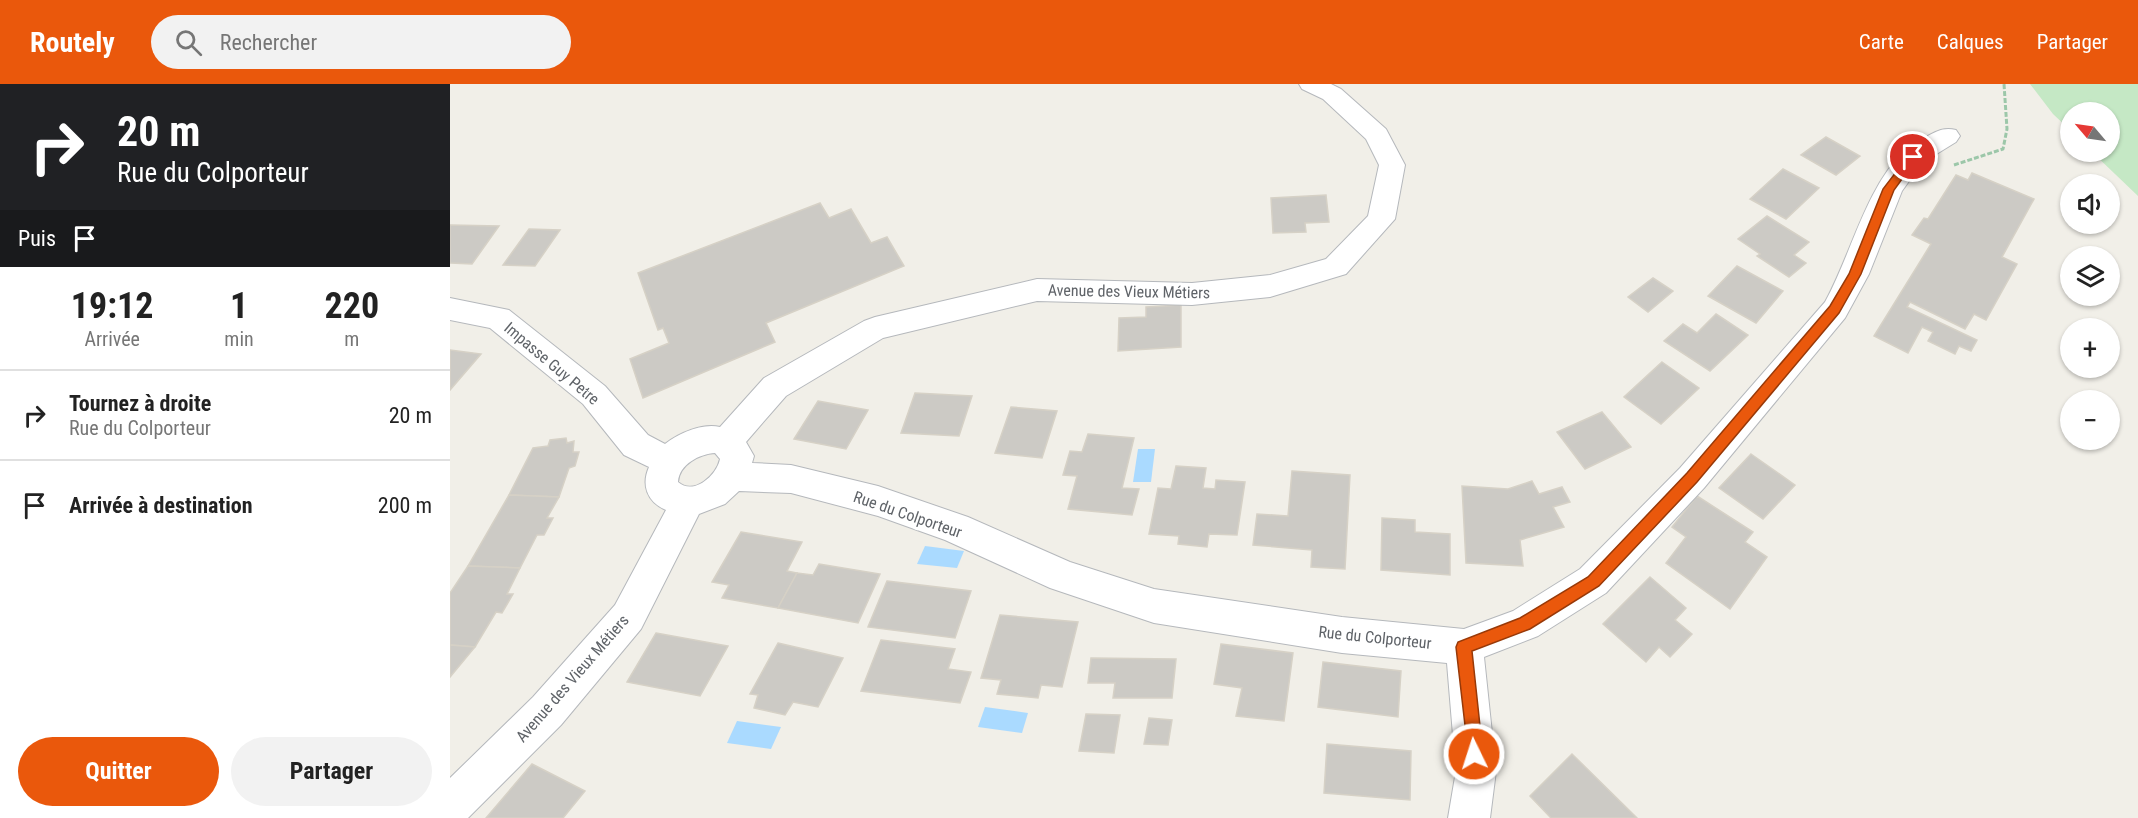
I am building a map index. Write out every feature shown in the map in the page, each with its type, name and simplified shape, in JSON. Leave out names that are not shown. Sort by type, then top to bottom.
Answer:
[{"type":"street","name":"Avenue des Vieux Métiers","points":[[726,442],[775,387],[875,329],[1037,290],[1192,294],[1270,286],[1336,267],[1381,219],[1392,165],[1377,135],[1332,94],[1311,84]]},
{"type":"street","name":"Rue du Colporteur","points":[[732,476],[791,479],[878,501],[956,528],[1063,576],[1154,606],[1309,630],[1464,647],[1525,624],[1593,581],[1692,478],[1835,310],[1855,274],[1889,189],[1913,157],[1947,136]]},
{"type":"street","name":"Impasse Guy Petre","points":[[450,309],[498,318],[594,395],[636,445],[669,461]]},
{"type":"street","points":[[702,440],[726,442],[737,456],[732,476],[713,494],[688,501],[677,500],[663,489],[661,480],[669,461],[689,445],[702,440]]},
{"type":"street","name":"Avenue des Vieux Métiers","points":[[450,807],[547,711],[628,617],[688,501]]},
{"type":"street","points":[[1464,647],[1476,771],[1469,818]]},
{"type":"green space","points":[[2030,84],[2138,84],[2138,196],[2120,179],[2120,174],[2115,174],[2102,162],[2120,162],[2120,102],[2060,102],[2060,121]]},
{"type":"water","points":[[1138,449],[1155,449],[1151,482],[1133,482]]},
{"type":"water","points":[[925,546],[964,551],[957,568],[917,564]]},
{"type":"water","points":[[985,707],[1028,713],[1022,733],[978,727]]},
{"type":"water","points":[[737,721],[781,727],[771,749],[727,743]]},
{"type":"building","points":[[1826,137],[1860,156],[1836,175],[1801,155]]},
{"type":"building","points":[[1783,169],[1819,188],[1786,219],[1750,199]]},
{"type":"building","points":[[1972,173],[2034,199],[2002,257],[2017,264],[1986,320],[1974,314],[1965,329],[1910,302],[1907,307],[1977,340],[1971,351],[1959,346],[1955,354],[1928,341],[1933,332],[1922,327],[1908,353],[1874,336],[1931,244],[1912,235],[1924,218],[1928,219],[1956,175],[1968,180]]},
{"type":"building","points":[[1326,195],[1329,222],[1305,223],[1306,232],[1273,233],[1271,198]]},
{"type":"building","points":[[820,203],[829,218],[851,209],[871,243],[887,237],[904,266],[766,323],[775,342],[643,398],[630,359],[669,343],[663,328],[658,330],[638,273]]},
{"type":"building","points":[[1767,216],[1809,242],[1794,255],[1806,263],[1789,277],[1757,256],[1760,254],[1738,239]]},
{"type":"building","points":[[450,225],[499,226],[472,264],[450,263]]},
{"type":"building","points":[[529,229],[560,230],[535,266],[503,265]]},
{"type":"building","points":[[1737,266],[1783,291],[1756,323],[1708,296]]},
{"type":"building","points":[[1653,278],[1673,291],[1648,312],[1628,297]]},
{"type":"building","points":[[1181,305],[1181,347],[1118,351],[1119,318],[1146,317],[1146,307]]},
{"type":"building","points":[[1716,314],[1748,335],[1710,371],[1664,341],[1683,324],[1697,333]]},
{"type":"building","points":[[450,350],[481,354],[450,390]]},
{"type":"building","points":[[1662,362],[1699,388],[1661,424],[1624,397]]},
{"type":"building","points":[[915,393],[972,396],[959,436],[901,433]]},
{"type":"building","points":[[818,401],[868,410],[846,449],[794,439]]},
{"type":"building","points":[[1011,407],[1057,411],[1042,458],[995,453]]},
{"type":"building","points":[[1602,412],[1631,447],[1585,469],[1557,432]]},
{"type":"building","points":[[1088,434],[1134,438],[1122,488],[1139,489],[1132,515],[1068,509],[1077,476],[1063,475],[1070,451],[1082,452]]},
{"type":"building","points":[[566,438],[567,443],[574,441],[573,452],[579,452],[575,466],[569,468],[559,497],[509,495],[533,448],[548,446],[550,440]]},
{"type":"building","points":[[1751,454],[1795,485],[1763,519],[1719,488]]},
{"type":"building","points":[[1176,466],[1206,468],[1203,488],[1215,489],[1216,480],[1245,482],[1237,535],[1209,534],[1207,547],[1178,544],[1179,536],[1149,534],[1158,488],[1171,489]]},
{"type":"building","points":[[1292,471],[1350,475],[1345,569],[1311,567],[1312,550],[1253,545],[1257,514],[1288,516]]},
{"type":"building","points":[[1532,481],[1539,494],[1562,487],[1570,502],[1553,507],[1564,527],[1520,540],[1523,566],[1466,563],[1462,486],[1508,489]]},
{"type":"building","points":[[509,495],[559,497],[547,518],[553,518],[544,535],[537,535],[520,568],[468,566]]},
{"type":"building","points":[[1697,496],[1753,532],[1745,542],[1767,557],[1730,609],[1666,563],[1686,537],[1672,527]]},
{"type":"building","points":[[1382,518],[1415,520],[1415,532],[1450,534],[1450,575],[1381,570]]},
{"type":"building","points":[[741,532],[802,542],[787,571],[797,573],[778,608],[722,598],[729,585],[712,582]]},
{"type":"building","points":[[819,564],[880,574],[858,623],[778,608],[797,573],[813,575]]},
{"type":"building","points":[[468,566],[520,568],[507,594],[513,594],[502,613],[496,612],[475,647],[450,645],[450,593]]},
{"type":"building","points":[[1650,577],[1686,608],[1675,620],[1692,634],[1670,657],[1659,647],[1646,662],[1603,624]]},
{"type":"building","points":[[887,581],[971,591],[955,638],[868,627]]},
{"type":"building","points":[[1000,615],[1078,622],[1062,687],[1041,685],[1038,698],[997,694],[1001,680],[981,678]]},
{"type":"building","points":[[656,633],[728,646],[700,696],[627,682]]},
{"type":"building","points":[[881,640],[955,649],[948,669],[971,672],[960,703],[861,691]]},
{"type":"building","points":[[778,643],[843,658],[818,707],[793,702],[785,715],[754,708],[758,695],[750,694]]},
{"type":"building","points":[[1221,644],[1293,653],[1284,721],[1236,716],[1242,688],[1214,684]]},
{"type":"building","points":[[450,645],[475,647],[450,677]]},
{"type":"building","points":[[1091,658],[1176,659],[1172,698],[1113,698],[1115,683],[1088,683]]},
{"type":"building","points":[[1323,662],[1401,671],[1398,717],[1318,707]]},
{"type":"building","points":[[1086,714],[1120,715],[1114,753],[1079,751]]},
{"type":"building","points":[[1149,718],[1172,720],[1168,745],[1144,744]]},
{"type":"building","points":[[1327,744],[1411,751],[1410,800],[1324,793]]},
{"type":"building","points":[[1572,754],[1637,818],[1551,818],[1530,796]]},
{"type":"building","points":[[532,764],[585,791],[563,818],[486,818]]},
{"type":"route","points":[[1474,754],[1464,647],[1525,624],[1593,581],[1692,478],[1835,310],[1855,274],[1889,189],[1913,157]]}]
